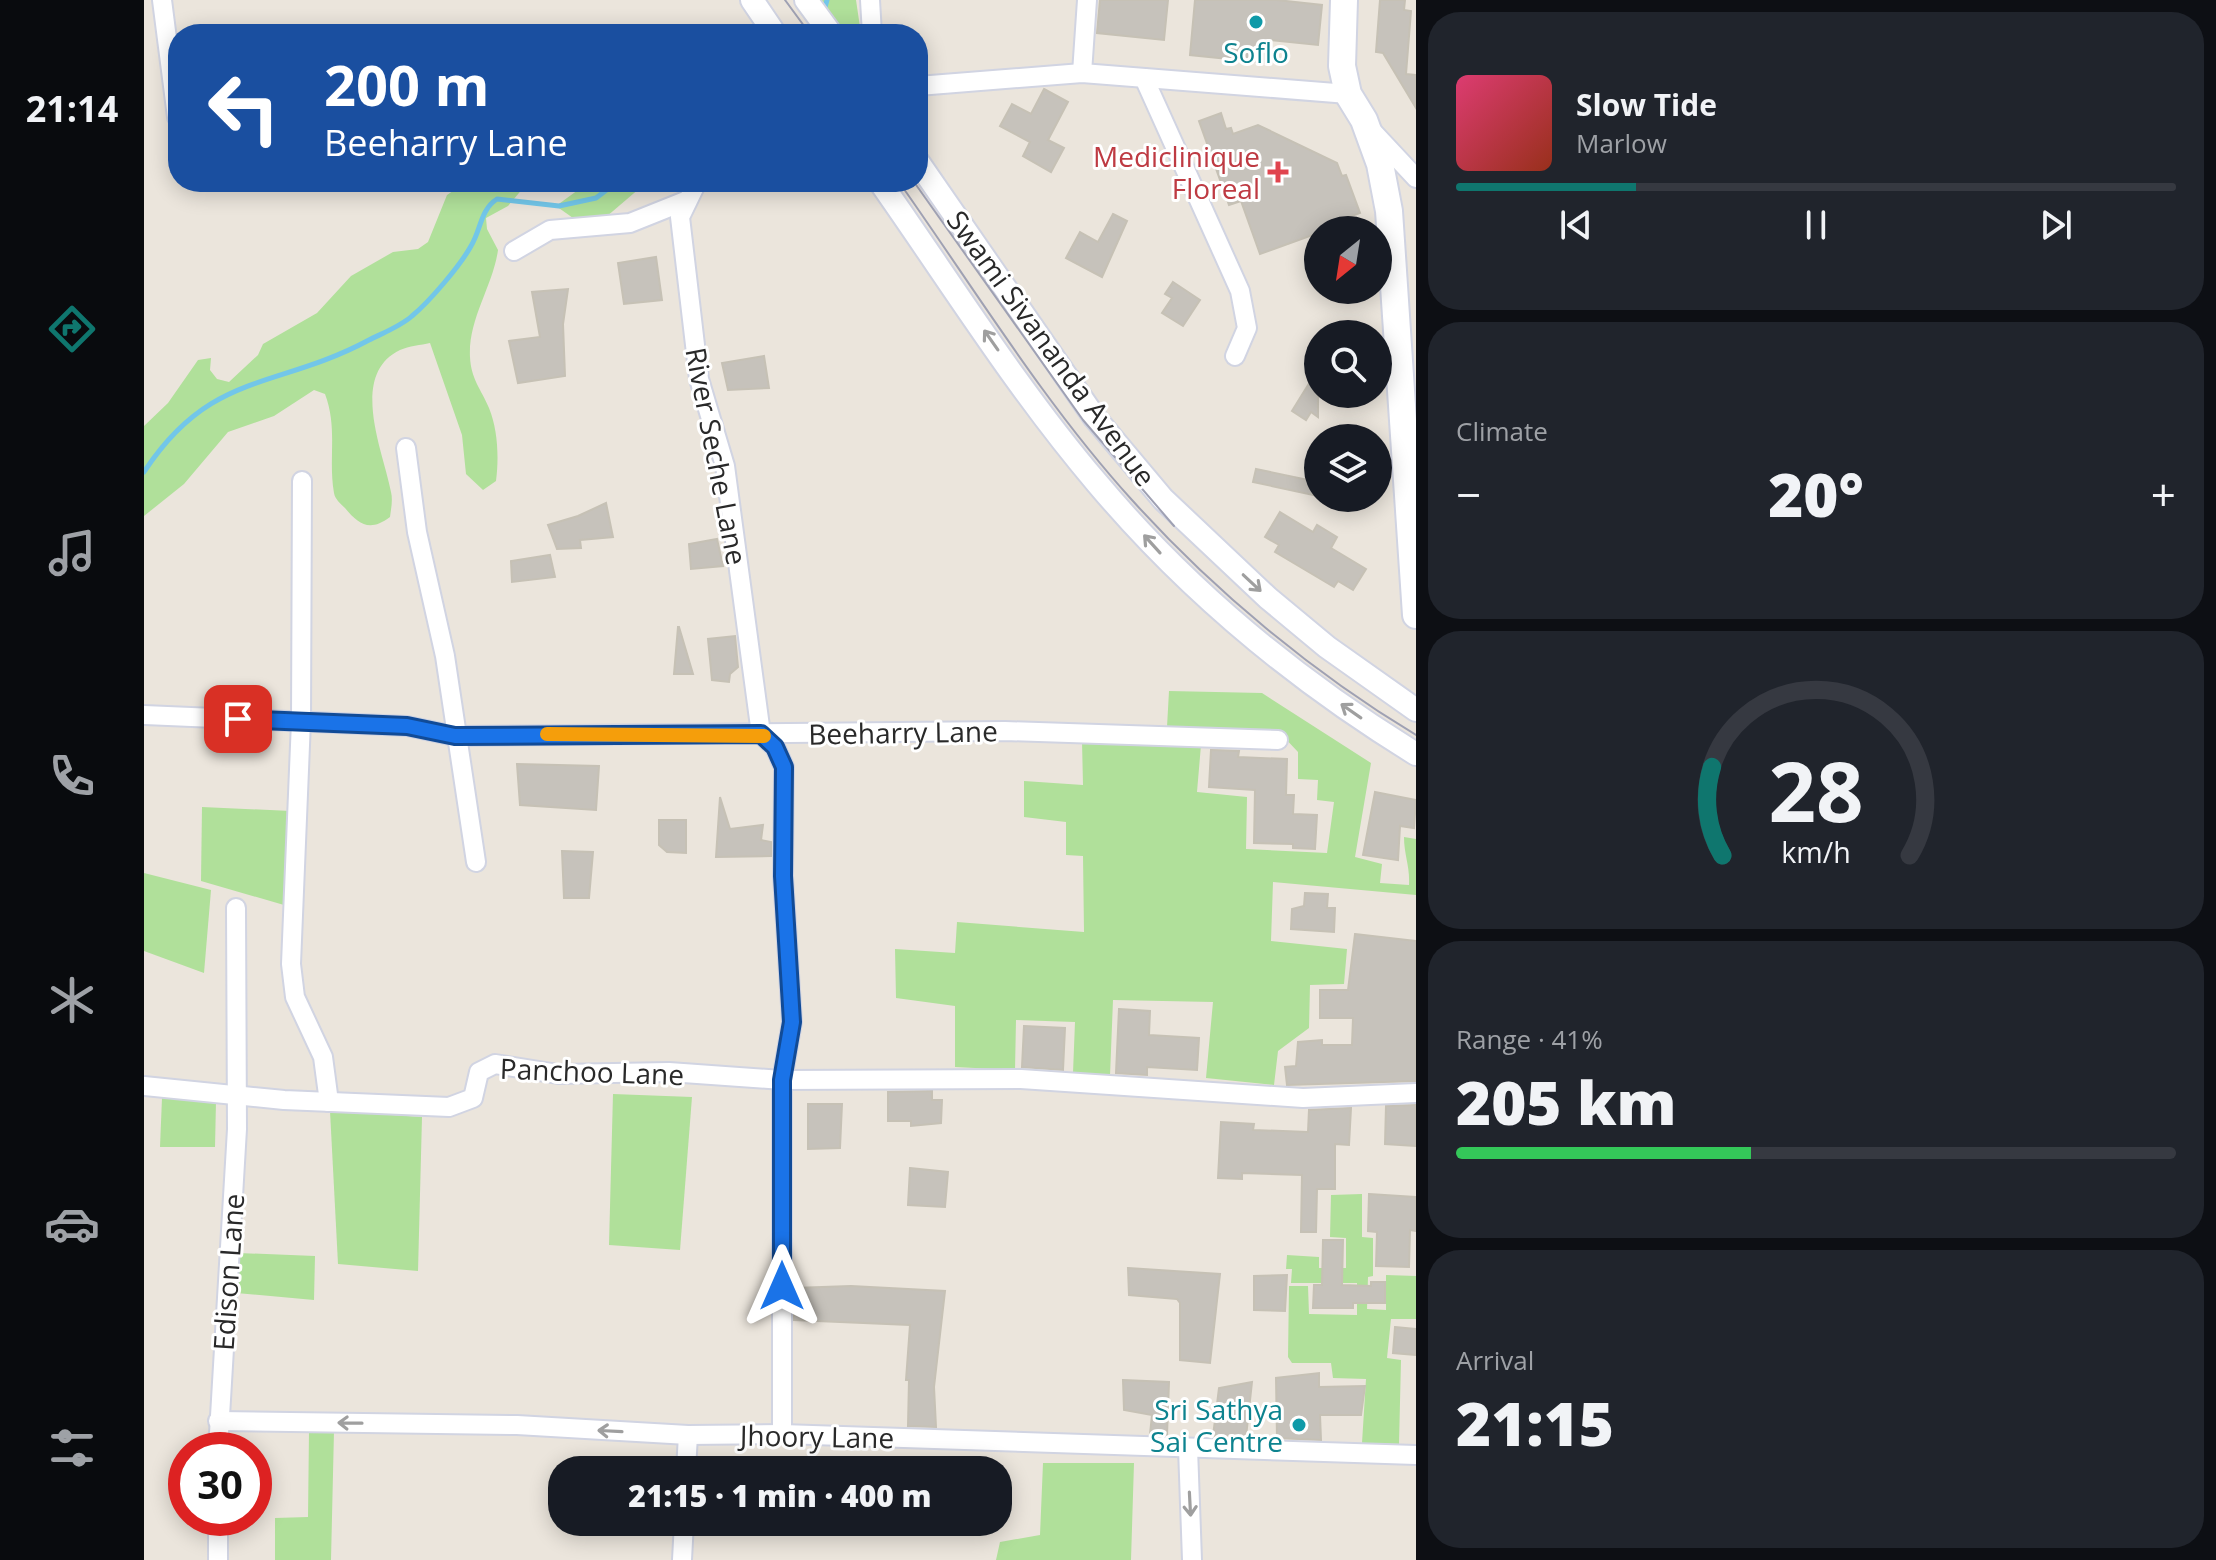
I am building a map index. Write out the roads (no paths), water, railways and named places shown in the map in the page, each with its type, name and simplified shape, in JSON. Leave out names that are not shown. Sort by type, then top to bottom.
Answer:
[{"type":"main road","points":[[1344,0],[1342,66],[1348,94],[1364,120],[1380,164],[1389,211],[1416,615]]},
{"type":"street","points":[[162,0],[168,47]]},
{"type":"street","points":[[752,0],[768,24]]},
{"type":"street","points":[[806,0],[824,24]]},
{"type":"street","points":[[870,0],[871,24]]},
{"type":"street","points":[[1082,73],[1087,0]]},
{"type":"street","points":[[928,85],[1082,73],[1348,94]]},
{"type":"street","points":[[1144,78],[1240,291],[1247,328],[1235,356]]},
{"type":"street","points":[[1364,120],[1416,178]]},
{"type":"street","name":"Swami Sivananda Avenue","points":[[928,176],[1095,418],[1163,499],[1291,618],[1416,710]]},
{"type":"street","name":"River Seche Lane","points":[[691,192],[680,217],[699,379],[725,466],[761,734]]},
{"type":"street","points":[[887,192],[1078,458],[1165,558],[1306,679],[1416,754]]},
{"type":"street","points":[[514,251],[550,230],[630,223],[685,201]]},
{"type":"street","points":[[406,448],[417,532],[445,656],[476,862]]},
{"type":"street","points":[[144,1086],[329,1102],[323,1057],[295,997],[291,964],[301,721],[302,481]]},
{"type":"street","name":"Beeharry Lane","points":[[144,715],[407,726],[455,736],[1005,731],[1278,740]]},
{"type":"street","points":[[761,734],[775,747],[784,767],[783,876],[792,1022],[782,1080],[782,1434]]},
{"type":"street","name":"Edison Lane","points":[[218,1432],[237,1095],[236,908]]},
{"type":"street","name":"Panchoo Lane","points":[[329,1102],[449,1107],[473,1098],[479,1072],[495,1064],[558,1074],[669,1072],[782,1080]]},
{"type":"street","points":[[782,1080],[1021,1079],[1303,1098],[1416,1093]]},
{"type":"street","name":"Jhoory Lane","points":[[218,1421],[517,1425],[688,1435],[782,1434],[1416,1455]]},
{"type":"street","points":[[687,1456],[688,1435]]},
{"type":"street","points":[[1188,1448],[1192,1560]]},
{"type":"street","points":[[218,1536],[218,1560]]},
{"type":"street","points":[[682,1560],[683,1536]]},
{"type":"waterway","points":[[823,14],[827,0]]},
{"type":"waterway","points":[[144,472],[169,439],[194,415],[220,399],[247,386],[335,356],[408,320],[460,263],[487,209],[497,199],[559,206],[596,198],[604,192]]},
{"type":"tram line","points":[[785,0],[803,24]]},
{"type":"tram line","points":[[906,192],[1039,385],[1132,500],[1196,566],[1266,628],[1340,685],[1416,735]]},
{"type":"tram line","points":[[921,192],[1083,420],[1174,526]]},
{"type":"place","name":"Soflo","points":[[1256,22]]},
{"type":"place","name":"Mediclinique Floreal","points":[[1278,172]]},
{"type":"place","name":"Sri Sathya Sai Centre","points":[[1299,1425]]}]
